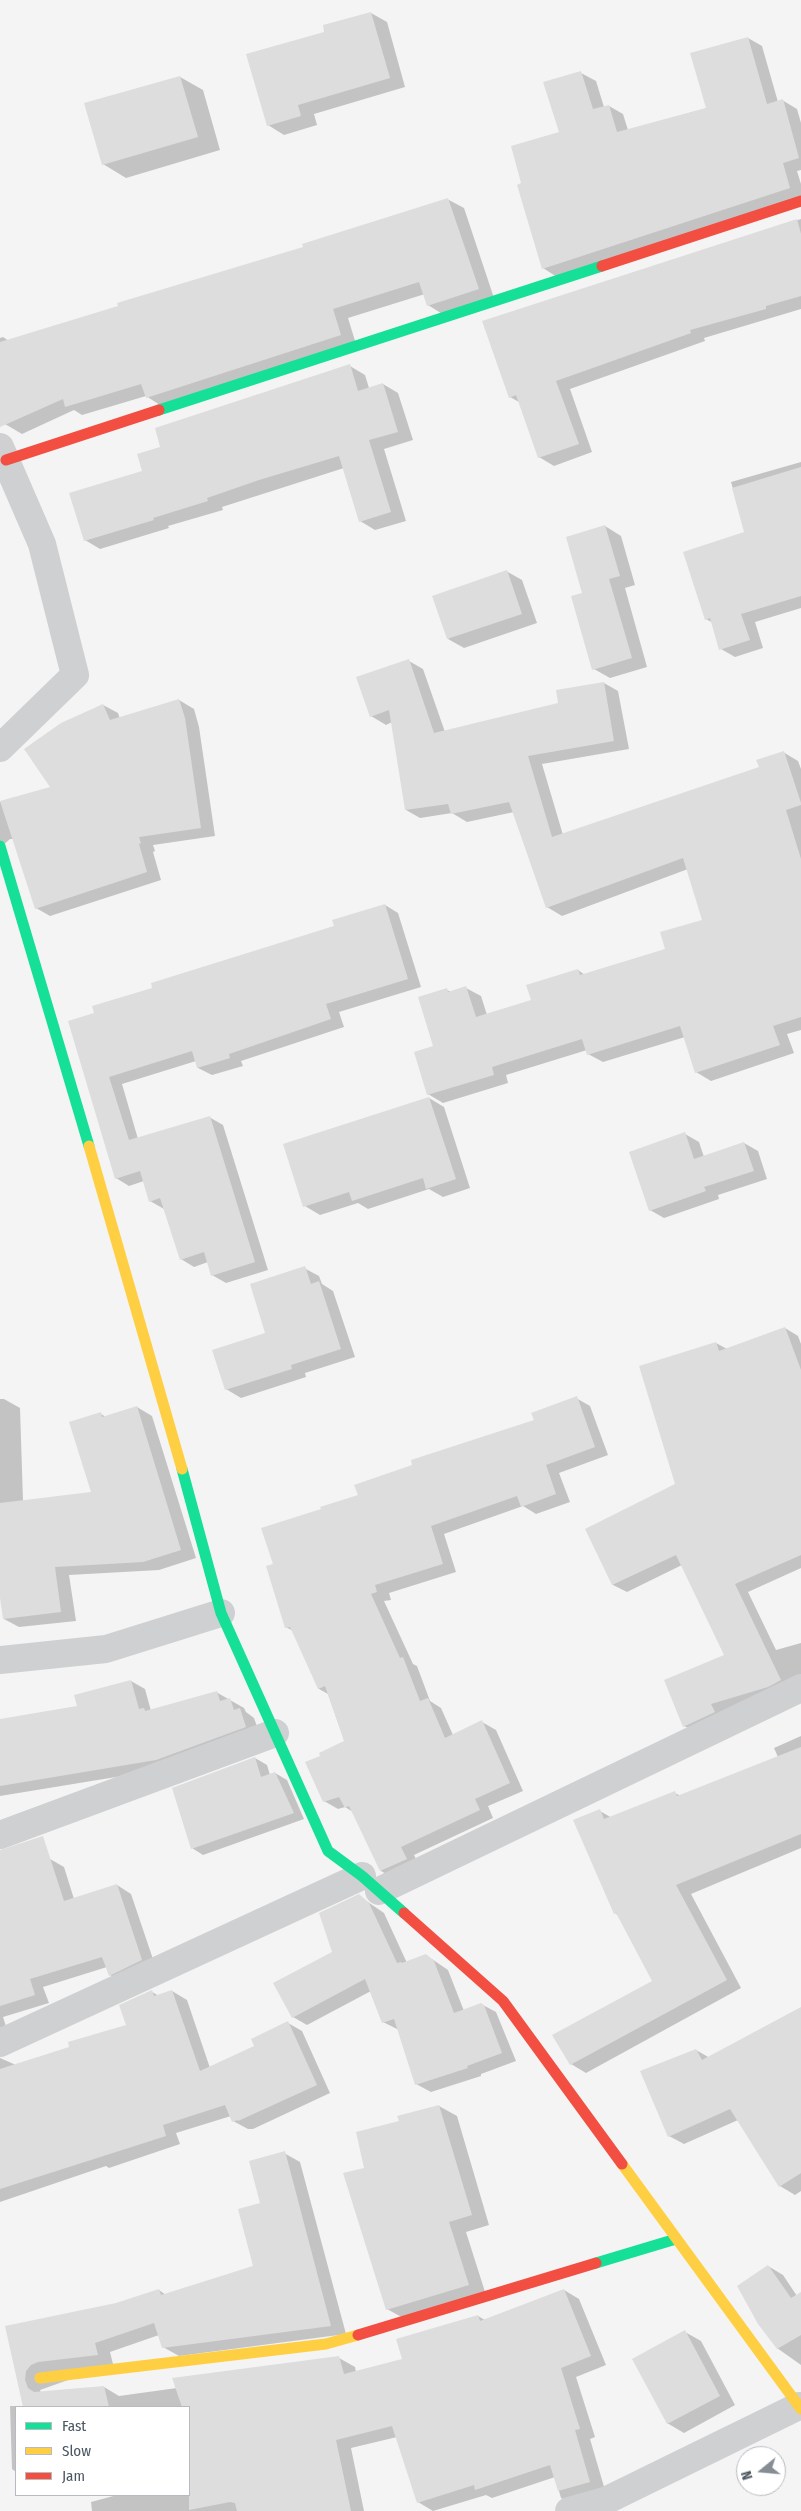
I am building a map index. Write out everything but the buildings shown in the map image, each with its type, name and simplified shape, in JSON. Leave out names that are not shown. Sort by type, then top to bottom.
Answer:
[{"type":"street","points":[[0,748],[76,674],[42,544],[3,453],[801,201]]},
{"type":"street","points":[[0,846],[155,1369],[222,1613],[328,1851],[370,1884],[503,2001],[800,2408],[605,2501],[569,2511]]},
{"type":"street","points":[[0,1660],[106,1649],[222,1613]]},
{"type":"street","points":[[0,2043],[370,1884],[801,1688]]},
{"type":"street","points":[[0,1835],[275,1733]]},
{"type":"street","points":[[40,2378],[326,2344],[676,2239]]},
{"type":"traffic: fast","points":[[159,410],[602,266]]},
{"type":"traffic: fast","points":[[0,846],[89,1146]]},
{"type":"traffic: fast","points":[[182,1469],[221,1613],[328,1851],[362,1876],[404,1913]]},
{"type":"traffic: fast","points":[[596,2263],[676,2239]]},
{"type":"traffic: slow","points":[[89,1146],[182,1469]]},
{"type":"traffic: slow","points":[[622,2164],[801,2409]]},
{"type":"traffic: slow","points":[[40,2378],[326,2344],[358,2335]]},
{"type":"traffic: jam","points":[[602,266],[801,201]]},
{"type":"traffic: jam","points":[[6,460],[159,410]]},
{"type":"traffic: jam","points":[[404,1913],[503,2001],[622,2164]]},
{"type":"traffic: jam","points":[[358,2335],[596,2263]]}]
